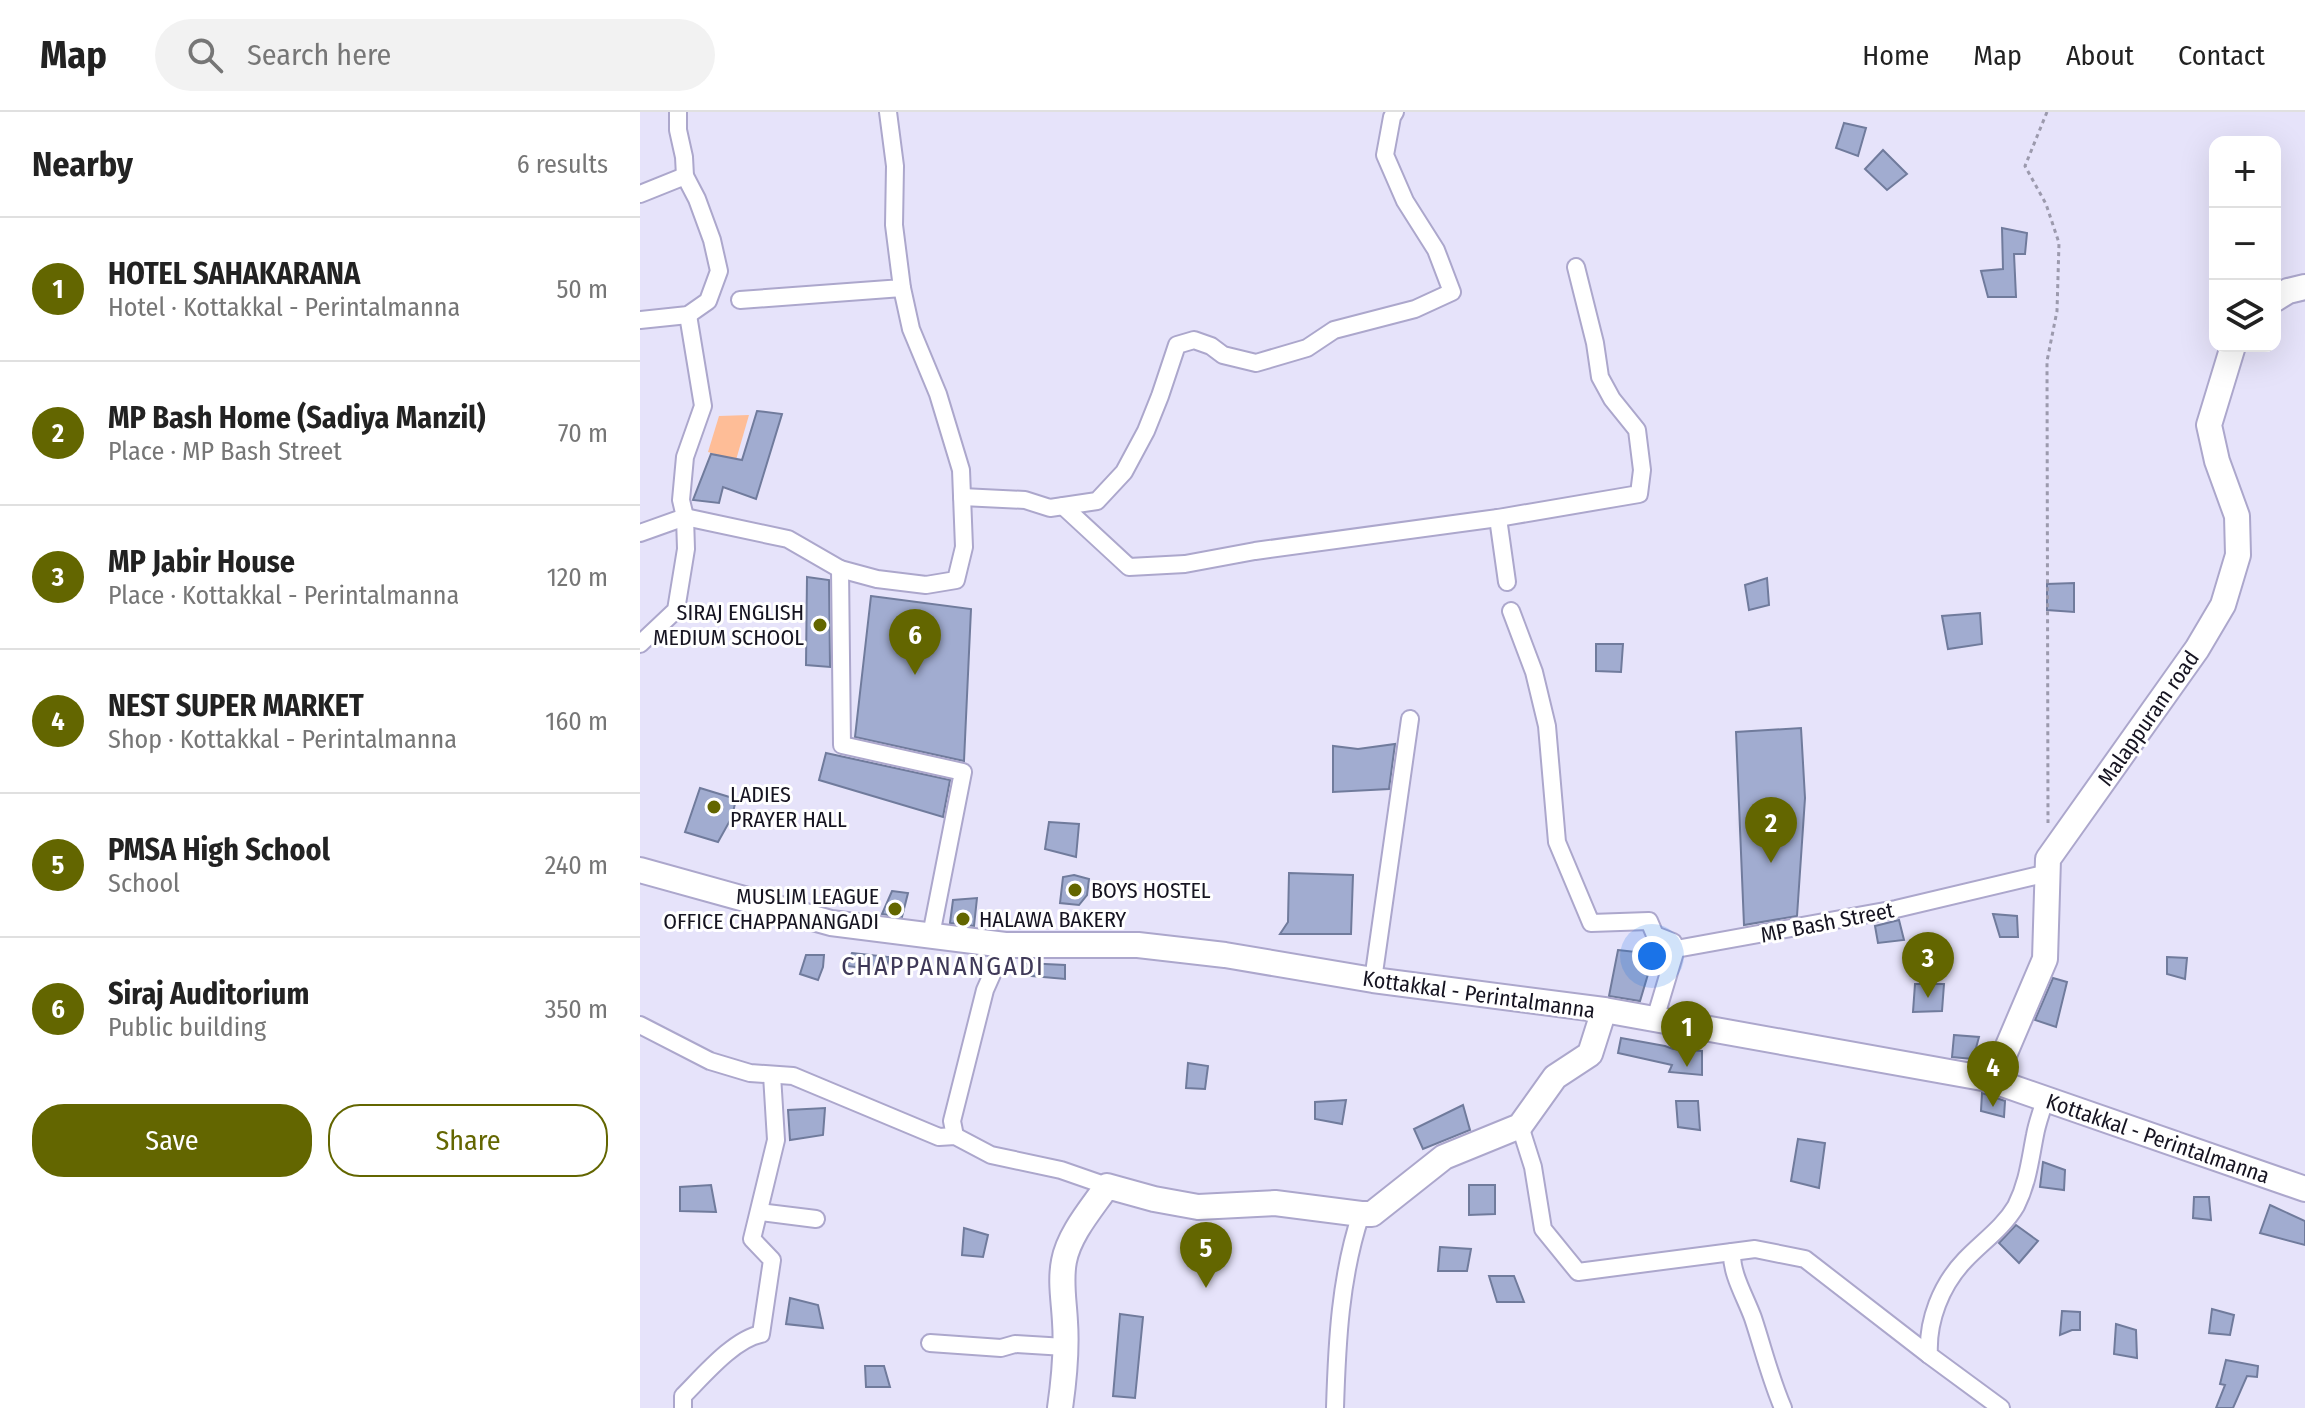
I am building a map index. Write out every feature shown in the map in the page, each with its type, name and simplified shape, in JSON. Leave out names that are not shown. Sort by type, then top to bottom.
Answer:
[{"type":"main road","points":[[2281,295],[2305,287]]},
{"type":"main road","name":"Malappuram road","points":[[1993,1081],[2045,959],[2048,859],[2197,649],[2223,605],[2238,555],[2237,516],[2217,461],[2209,425],[2231,352]]},
{"type":"main road","name":"Kottakkal - Perintalmanna","points":[[640,870],[831,923],[1005,945],[1138,945],[1225,955],[1373,980],[1604,1010],[1993,1081],[2305,1189]]},
{"type":"main road","points":[[1060,1408],[1065,1347],[1064,1258],[1078,1228],[1107,1186],[1198,1207],[1275,1203],[1372,1214],[1444,1157],[1520,1126],[1555,1077],[1590,1054],[1604,1010]]},
{"type":"street","points":[[640,320],[688,315],[708,301],[719,271],[712,240],[685,176],[678,112]]},
{"type":"street","points":[[640,533],[685,517],[788,539],[840,569],[877,579],[926,585],[956,580],[964,547],[961,470],[938,394],[911,329],[902,288],[894,225],[895,166],[888,112]]},
{"type":"street","points":[[962,497],[1025,500],[1050,508],[1097,501],[1124,472],[1146,431],[1177,345],[1194,340],[1211,346],[1223,355],[1256,363],[1307,348],[1334,330],[1415,309],[1452,292],[1436,250],[1405,201],[1385,155],[1395,112]]},
{"type":"street","points":[[640,194],[685,176]]},
{"type":"street","points":[[1063,506],[1129,567],[1185,564],[1639,494],[1642,470],[1637,430],[1612,399],[1600,377],[1576,267]]},
{"type":"street","points":[[740,300],[902,288]]},
{"type":"street","points":[[640,644],[676,610],[686,549],[681,500],[685,457],[703,406],[688,315]]},
{"type":"street","points":[[1498,518],[1507,582]]},
{"type":"street","points":[[840,569],[842,745],[963,772],[931,935]]},
{"type":"street","points":[[1511,611],[1534,672],[1547,726],[1557,842],[1591,923],[1649,921],[1655,935],[1673,942],[1676,949],[1655,1019]]},
{"type":"street","points":[[1373,980],[1410,719]]},
{"type":"street","name":"MP Bash Street","points":[[1676,949],[1896,909],[2048,873]]},
{"type":"street","points":[[955,1136],[952,1121],[985,990],[1005,945]]},
{"type":"street","points":[[640,1025],[710,1061],[750,1073],[793,1076],[939,1137],[955,1136],[991,1155],[1061,1170],[1107,1186]]},
{"type":"street","points":[[683,1408],[683,1396],[710,1368],[749,1336],[761,1334],[772,1260],[752,1239],[776,1140],[772,1075]]},
{"type":"street","points":[[1929,1355],[1928,1335],[1941,1295],[1953,1273],[2000,1228],[2025,1187],[2045,1099]]},
{"type":"street","points":[[1520,1126],[1533,1167],[1543,1229],[1578,1272],[1755,1249],[1805,1259],[2001,1408]]},
{"type":"street","points":[[760,1212],[816,1219]]},
{"type":"street","points":[[1335,1408],[1337,1335],[1352,1241],[1361,1214]]},
{"type":"street","points":[[1732,1252],[1732,1264],[1783,1408]]},
{"type":"street","points":[[930,1343],[1001,1348],[1015,1344],[1065,1347]]},
{"type":"path","points":[[2047,112],[2025,166],[2046,204],[2059,243],[2057,311],[2047,361],[2048,828]]},
{"type":"shaded area","points":[[749,415],[736,460],[708,452],[719,416]]},
{"type":"building","points":[[1844,123],[1866,128],[1858,156],[1836,148]]},
{"type":"building","points":[[1883,150],[1907,174],[1887,190],[1865,169]]},
{"type":"building","points":[[2002,228],[2027,233],[2025,254],[2014,254],[2016,297],[1988,297],[1981,271],[2003,269]]},
{"type":"building","points":[[757,411],[782,414],[756,499],[723,487],[719,503],[693,500],[711,454],[742,460]]},
{"type":"building","name":"SIRAJ ENGLISH MEDIUM SCHOOL","points":[[807,577],[829,580],[830,667],[806,665]]},
{"type":"building","points":[[1767,578],[1769,605],[1749,610],[1745,585]]},
{"type":"building","points":[[2074,583],[2074,612],[2047,610],[2047,584]]},
{"type":"building","points":[[871,596],[971,609],[964,761],[855,737]]},
{"type":"building","points":[[1980,613],[1982,644],[1948,649],[1942,616]]},
{"type":"building","points":[[1596,644],[1623,644],[1621,672],[1596,671]]},
{"type":"building","points":[[1801,728],[1805,798],[1797,916],[1744,925],[1736,732]]},
{"type":"building","points":[[1395,744],[1389,789],[1333,792],[1333,746],[1358,749]]},
{"type":"building","points":[[826,753],[950,780],[943,817],[819,780]]},
{"type":"building","name":"LADIES PRAYER HALL","points":[[700,788],[736,799],[732,817],[718,842],[685,832]]},
{"type":"building","points":[[1049,822],[1079,824],[1076,857],[1045,849]]},
{"type":"building","points":[[1289,873],[1353,875],[1351,934],[1280,934],[1288,922]]},
{"type":"building","name":"BOYS HOSTEL","points":[[1074,875],[1089,879],[1087,895],[1079,905],[1060,903],[1063,877]]},
{"type":"building","name":"MUSLIM LEAGUE OFFICE CHAPPANANGADI","points":[[892,891],[908,893],[902,917],[882,914]]},
{"type":"building","name":"HALAWA BAKERY","points":[[977,898],[974,926],[950,923],[953,900]]},
{"type":"building","points":[[1993,914],[2017,916],[2018,937],[2000,937]]},
{"type":"building","points":[[1899,920],[1904,940],[1878,943],[1875,926]]},
{"type":"building","points":[[1618,950],[1654,954],[1640,1001],[1609,996]]},
{"type":"building","points":[[852,953],[889,957],[886,971],[847,966]]},
{"type":"building","points":[[806,955],[824,955],[818,980],[800,974]]},
{"type":"building","points":[[2167,957],[2187,958],[2185,979],[2167,974]]},
{"type":"building","points":[[1024,963],[1065,965],[1065,979],[1021,975]]},
{"type":"building","points":[[2053,978],[2067,982],[2056,1027],[2035,1020]]},
{"type":"building","points":[[1915,984],[1944,984],[1942,1011],[1913,1012]]},
{"type":"building","points":[[1954,1035],[1979,1037],[1973,1059],[1952,1057]]},
{"type":"building","points":[[1621,1038],[1673,1049],[1702,1051],[1702,1075],[1669,1072],[1672,1065],[1618,1053]]},
{"type":"building","points":[[1188,1063],[1208,1066],[1205,1089],[1186,1088]]},
{"type":"building","points":[[1982,1093],[2005,1101],[2004,1117],[1981,1111]]},
{"type":"building","points":[[1346,1100],[1342,1124],[1315,1119],[1315,1102]]},
{"type":"building","points":[[1676,1101],[1698,1101],[1700,1130],[1678,1127]]},
{"type":"building","points":[[1463,1105],[1470,1130],[1423,1149],[1414,1129]]},
{"type":"building","points":[[825,1108],[823,1135],[790,1140],[788,1110]]},
{"type":"building","points":[[1798,1139],[1825,1143],[1819,1188],[1791,1181]]},
{"type":"building","points":[[2043,1162],[2065,1170],[2064,1190],[2040,1187]]},
{"type":"building","points":[[711,1185],[716,1212],[680,1211],[680,1187]]},
{"type":"building","points":[[1469,1185],[1495,1185],[1495,1214],[1469,1215]]},
{"type":"building","points":[[2194,1197],[2209,1197],[2211,1220],[2193,1218]]},
{"type":"building","points":[[2270,1205],[2305,1221],[2305,1245],[2260,1233]]},
{"type":"building","points":[[2016,1225],[2038,1241],[2019,1263],[1999,1243]]},
{"type":"building","points":[[964,1228],[988,1235],[983,1257],[962,1255]]},
{"type":"building","points":[[1440,1247],[1471,1249],[1467,1271],[1438,1271]]},
{"type":"building","points":[[1489,1276],[1514,1276],[1524,1302],[1497,1302]]},
{"type":"building","points":[[790,1298],[818,1305],[823,1328],[786,1324]]},
{"type":"building","points":[[2212,1309],[2234,1315],[2230,1335],[2209,1333]]},
{"type":"building","points":[[2062,1311],[2080,1312],[2080,1330],[2060,1335]]},
{"type":"building","points":[[1120,1314],[1143,1317],[1135,1398],[1113,1396]]},
{"type":"building","points":[[2116,1324],[2136,1330],[2137,1358],[2114,1354]]},
{"type":"building","points":[[2226,1360],[2258,1366],[2257,1377],[2247,1376],[2233,1408],[2216,1408],[2225,1385],[2220,1384]]},
{"type":"building","points":[[865,1366],[884,1366],[890,1387],[866,1387]]},
{"type":"place","name":"SIRAJ ENGLISH MEDIUM SCHOOL","points":[[820,625]]},
{"type":"place","name":"Siraj Auditorium","points":[[915,675]]},
{"type":"place","name":"LADIES PRAYER HALL","points":[[714,807]]},
{"type":"place","name":"MP Bash Home (Sadiya Manzil)","points":[[1771,863]]},
{"type":"place","name":"BOYS HOSTEL","points":[[1075,890]]},
{"type":"place","name":"MUSLIM LEAGUE OFFICE CHAPPANANGADI","points":[[895,909]]},
{"type":"place","name":"HALAWA BAKERY","points":[[963,919]]},
{"type":"place","name":"MP Jabir House","points":[[1928,998]]},
{"type":"place","name":"HOTEL SAHAKARANA","points":[[1687,1067]]},
{"type":"place","name":"NEST SUPER MARKET","points":[[1993,1107]]},
{"type":"place","name":"PMSA High School","points":[[1206,1288]]},
{"type":"district","name":"CHAPPANANGADI","points":[[943,966]]}]
